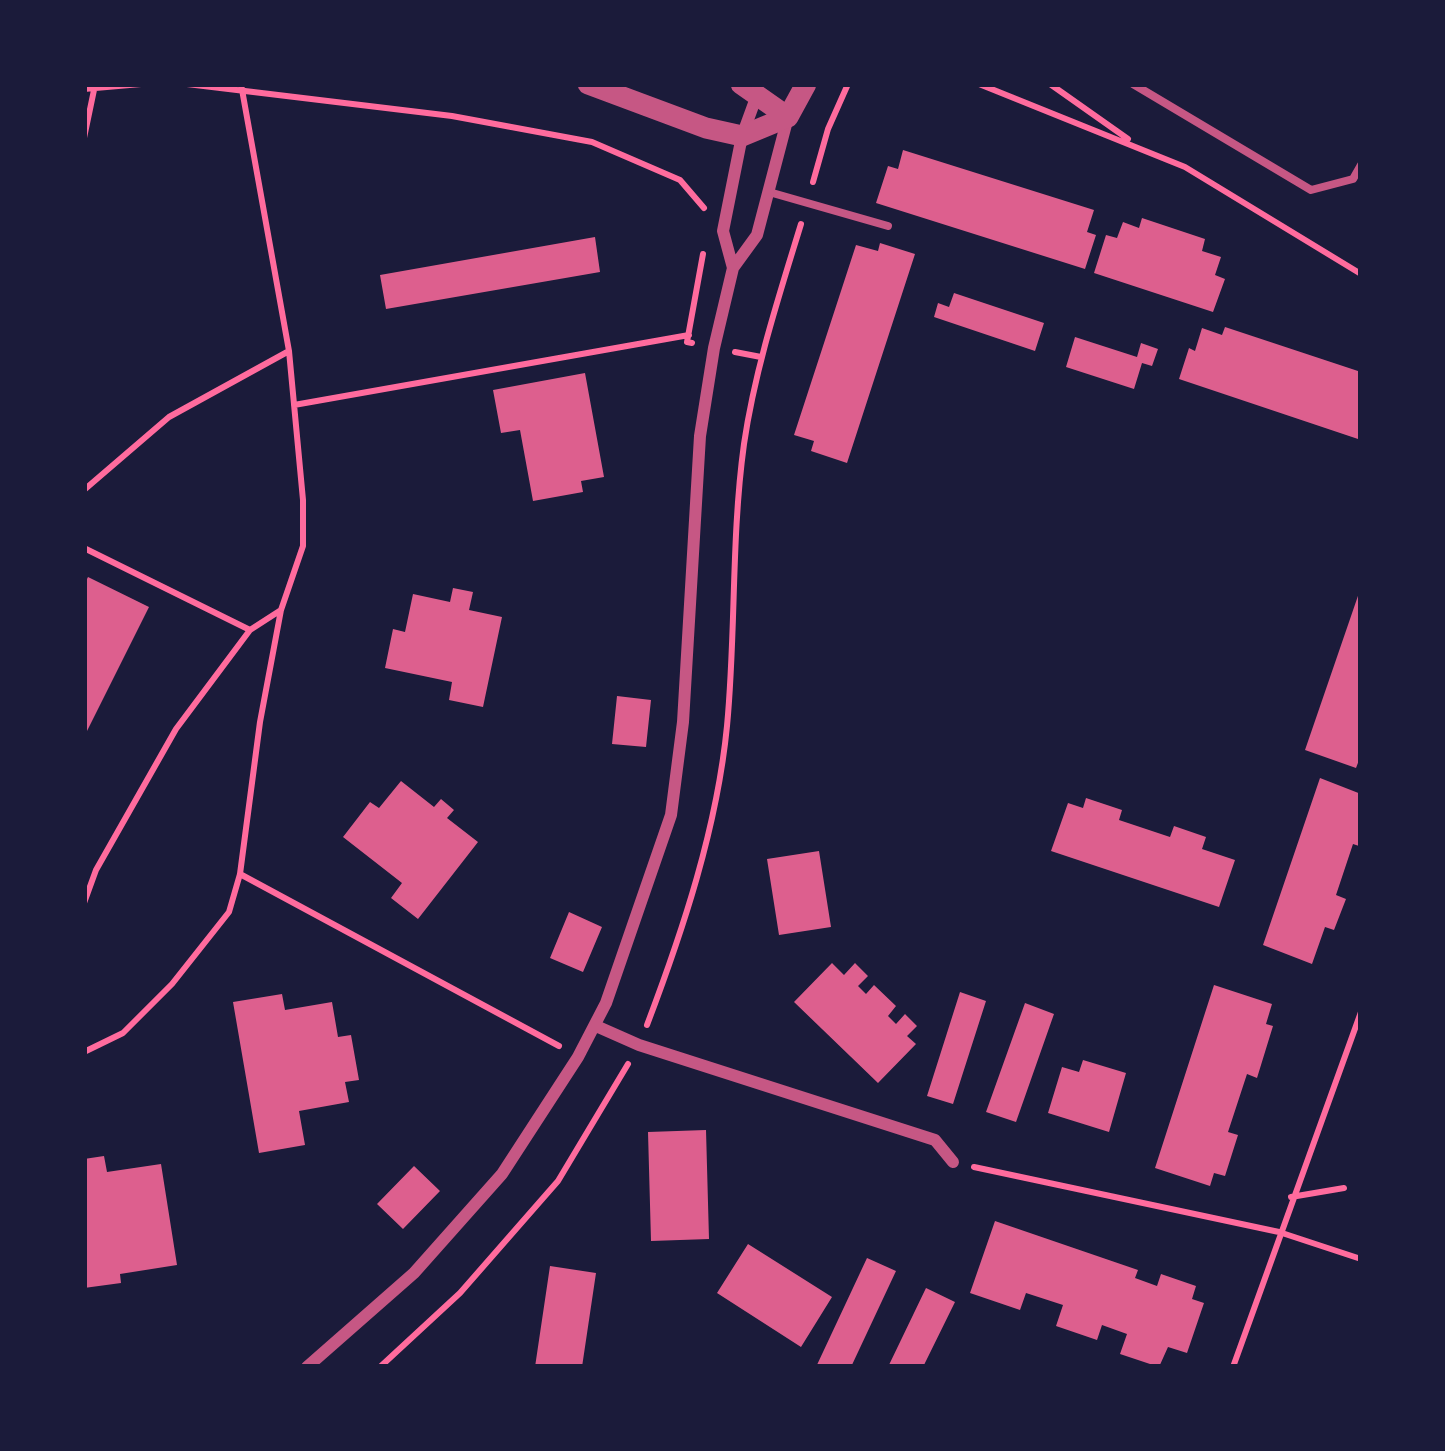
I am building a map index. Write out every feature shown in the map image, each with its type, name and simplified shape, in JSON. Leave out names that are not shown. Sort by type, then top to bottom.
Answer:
[{"type":"street","points":[[588,84],[706,128],[742,136],[788,117]]},
{"type":"street","points":[[313,1366],[414,1273],[502,1174],[596,1025],[638,920],[671,815],[683,722],[700,436],[714,348],[733,268],[757,235],[788,117],[806,84]]},
{"type":"street","points":[[733,268],[723,231],[754,87],[788,117]]},
{"type":"street","points":[[596,1025],[639,1046],[935,1140],[953,1162]]},
{"type":"lane","points":[[1133,84],[1311,190],[1353,179],[1361,165]]},
{"type":"lane","points":[[768,191],[888,226]]},
{"type":"path","points":[[84,89],[141,84]]},
{"type":"path","points":[[187,84],[452,116],[592,142],[680,180],[711,216]]},
{"type":"path","points":[[979,84],[1185,167],[1361,274]]},
{"type":"path","points":[[1050,84],[1136,145]]},
{"type":"path","points":[[84,1052],[123,1033],[172,984],[229,912],[240,874],[281,610],[303,546],[289,351],[243,88]]},
{"type":"path","points":[[84,138],[94,90]]},
{"type":"path","points":[[707,235],[687,343],[761,357]]},
{"type":"path","points":[[294,405],[688,334]]},
{"type":"path","points":[[84,490],[169,417],[289,351]]},
{"type":"path","points":[[84,548],[250,630]]},
{"type":"path","points":[[84,903],[96,870],[176,729],[250,630],[281,610]]},
{"type":"path","points":[[84,865],[96,870]]},
{"type":"path","points":[[240,874],[578,1057]]},
{"type":"path","points":[[1233,1367],[1361,1012]]},
{"type":"path","points":[[953,1162],[1279,1232],[1361,1258]]},
{"type":"path","points":[[1291,1198],[1344,1188]]},
{"type":"building","points":[[903,150],[1094,210],[1087,232],[1096,235],[1085,269],[876,203],[888,166],[898,169]]},
{"type":"building","points":[[1142,218],[1205,239],[1202,251],[1221,257],[1215,275],[1225,279],[1213,312],[1094,273],[1106,235],[1117,238],[1123,222],[1139,228]]},
{"type":"building","points":[[595,237],[600,272],[386,309],[380,275]]},
{"type":"building","points":[[880,243],[915,254],[847,463],[811,451],[814,441],[794,435],[856,245],[878,251]]},
{"type":"building","points":[[954,293],[1044,323],[1035,351],[934,317],[938,303],[949,307]]},
{"type":"building","points":[[1225,327],[1361,372],[1361,440],[1179,379],[1189,348],[1195,351],[1202,328],[1222,335]]},
{"type":"building","points":[[1075,337],[1137,357],[1141,343],[1158,349],[1152,366],[1142,363],[1134,389],[1066,367]]},
{"type":"building","points":[[585,373],[604,477],[581,481],[583,492],[533,501],[520,430],[501,433],[493,390]]},
{"type":"building","points":[[88,577],[149,607],[84,737],[84,585]]},
{"type":"building","points":[[453,588],[473,592],[469,610],[502,617],[483,707],[449,700],[452,682],[385,668],[393,629],[405,632],[413,594],[450,602]]},
{"type":"building","points":[[1360,590],[1361,755],[1356,768],[1305,750]]},
{"type":"building","points":[[617,696],[651,700],[646,747],[612,744]]},
{"type":"building","points":[[1320,778],[1361,794],[1361,841],[1359,846],[1353,844],[1336,895],[1346,899],[1334,930],[1325,927],[1312,964],[1263,945]]},
{"type":"building","points":[[401,781],[434,807],[441,799],[454,810],[447,818],[478,842],[418,919],[391,898],[402,883],[343,837],[370,802],[379,808]]},
{"type":"building","points":[[1086,798],[1122,810],[1119,820],[1170,837],[1174,826],[1206,837],[1202,849],[1235,860],[1219,907],[1051,851],[1068,803],[1083,808]]},
{"type":"building","points":[[819,851],[831,927],[779,935],[767,859]]},
{"type":"building","points":[[569,912],[602,927],[583,972],[550,958]]},
{"type":"building","points":[[832,963],[844,975],[855,963],[868,976],[858,986],[866,994],[874,985],[896,1006],[888,1016],[896,1024],[905,1014],[917,1026],[907,1036],[916,1044],[878,1083],[794,1002]]},
{"type":"building","points":[[1214,985],[1272,1004],[1266,1024],[1273,1026],[1257,1078],[1247,1074],[1228,1132],[1238,1135],[1225,1176],[1214,1173],[1210,1186],[1155,1168]]},
{"type":"building","points":[[960,992],[986,1001],[953,1104],[927,1096]]},
{"type":"building","points":[[282,994],[285,1010],[332,1002],[338,1037],[351,1035],[359,1080],[345,1082],[349,1102],[299,1111],[305,1145],[259,1153],[233,1002]]},
{"type":"building","points":[[1025,1003],[1054,1014],[1016,1122],[986,1112]]},
{"type":"building","points":[[1083,1060],[1126,1073],[1109,1132],[1048,1113],[1062,1067],[1079,1072]]},
{"type":"building","points":[[706,1130],[709,1239],[651,1241],[648,1132]]},
{"type":"building","points":[[104,1156],[107,1172],[161,1164],[177,1265],[120,1274],[121,1283],[84,1288],[84,1159]]},
{"type":"building","points":[[414,1166],[440,1191],[403,1229],[377,1204]]},
{"type":"building","points":[[995,1221],[1138,1270],[1135,1278],[1157,1286],[1161,1274],[1196,1286],[1192,1299],[1204,1303],[1187,1353],[1168,1347],[1159,1367],[1120,1354],[1127,1334],[1102,1325],[1097,1340],[1056,1326],[1063,1305],[1026,1293],[1020,1310],[970,1293]]},
{"type":"building","points":[[748,1244],[832,1297],[801,1347],[717,1293]]},
{"type":"building","points":[[867,1258],[896,1271],[851,1367],[816,1367]]},
{"type":"building","points":[[550,1266],[596,1273],[582,1367],[535,1367]]},
{"type":"building","points":[[926,1288],[955,1302],[923,1367],[888,1367]]}]
